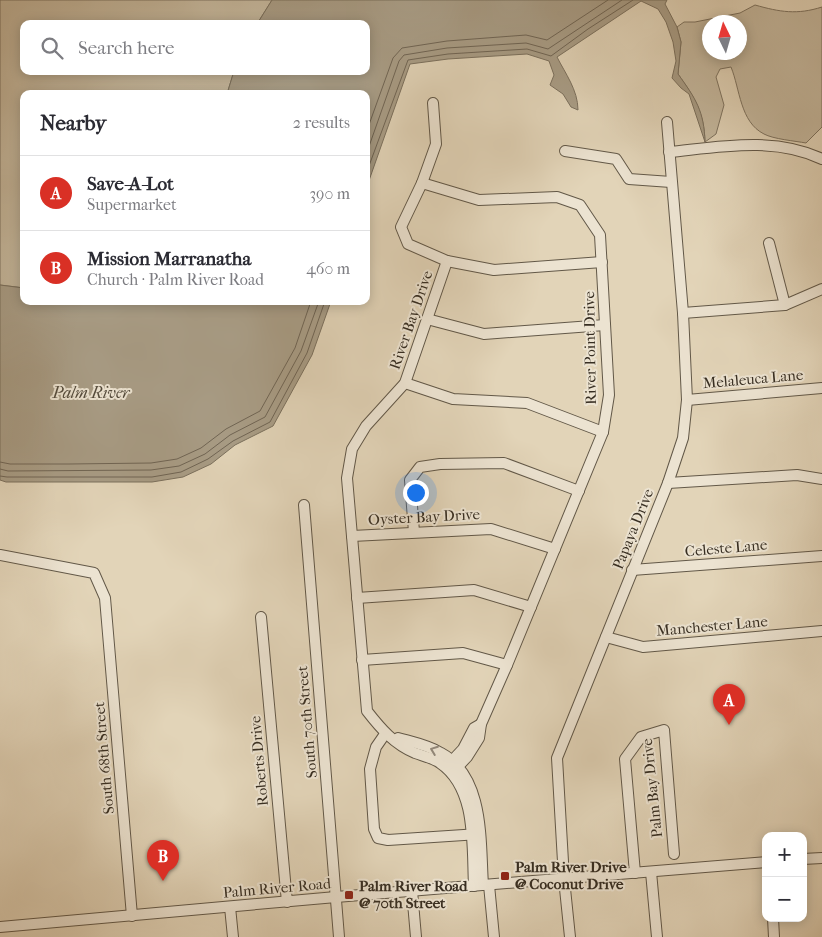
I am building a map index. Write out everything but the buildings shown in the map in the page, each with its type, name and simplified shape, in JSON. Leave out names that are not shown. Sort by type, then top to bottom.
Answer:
[{"type":"street","name":"River Bay Drive","points":[[434,103],[436,144],[422,183],[400,227],[408,244],[447,261],[405,383],[366,426],[352,449],[347,478],[367,711],[385,734],[413,752],[452,767]]},
{"type":"street","name":"Papaya Drive","points":[[570,937],[564,879],[557,758],[668,483],[683,438],[687,400],[667,122]]},
{"type":"street","points":[[669,152],[753,144],[808,152],[822,159]]},
{"type":"street","points":[[565,151],[616,159],[629,179],[671,182]]},
{"type":"street","name":"River Point Drive","points":[[422,183],[479,200],[558,196],[580,205],[600,235],[609,395],[602,432],[508,665],[481,724],[479,738],[467,757],[452,767]]},
{"type":"street","points":[[769,243],[785,305]]},
{"type":"street","points":[[447,261],[494,270],[602,262]]},
{"type":"street","points":[[682,313],[785,305],[822,289]]},
{"type":"street","points":[[427,319],[484,334],[605,325]]},
{"type":"street","points":[[405,383],[453,398],[527,403],[602,432]]},
{"type":"street","name":"Melaleuca Lane","points":[[687,400],[822,388]]},
{"type":"street","points":[[414,532],[410,480],[420,467],[440,464],[504,463],[579,491]]},
{"type":"street","points":[[668,483],[797,475],[822,479]]},
{"type":"street","name":"South 70th Street","points":[[304,505],[339,937]]},
{"type":"street","name":"Oyster Bay Drive","points":[[352,536],[490,529],[555,549]]},
{"type":"street","name":"South 68th Street","points":[[0,555],[94,573],[105,598],[132,916]]},
{"type":"street","name":"Celeste Lane","points":[[632,570],[822,556]]},
{"type":"street","points":[[357,598],[474,590],[532,607]]},
{"type":"street","name":"Roberts Drive","points":[[261,617],[287,902]]},
{"type":"street","name":"Manchester Lane","points":[[606,637],[643,647],[822,631]]},
{"type":"street","points":[[362,660],[464,653],[508,665]]},
{"type":"street","name":"Palm Bay Drive","points":[[635,873],[625,759],[642,736],[664,730],[674,854]]},
{"type":"street","points":[[385,734],[376,747],[370,769],[374,829],[378,838],[388,840],[475,834]]},
{"type":"street","points":[[452,767],[469,805],[482,885],[494,937]]},
{"type":"street","points":[[807,859],[822,858]]},
{"type":"street","name":"Palm River Road","points":[[0,927],[762,862]]},
{"type":"street","points":[[651,872],[657,937]]},
{"type":"street","points":[[412,891],[416,937]]},
{"type":"street","points":[[230,907],[233,937]]},
{"type":"street","points":[[773,922],[774,937]]},
{"type":"shaded area","points":[[0,0],[272,0],[260,20],[20,20],[20,75],[233,75],[228,90],[20,90],[20,288],[0,285]]},
{"type":"shaded area","points":[[755,5],[789,12],[822,7],[822,127],[806,143],[773,137],[756,129],[745,113],[731,67],[720,69],[716,77],[724,105],[716,134],[705,142],[703,122],[698,106],[678,74],[681,42],[677,27],[684,22],[702,21],[702,60],[747,60],[747,15],[730,15],[740,13]]},
{"type":"water","points":[[272,0],[667,0],[665,4],[677,27],[681,42],[678,74],[690,91],[701,113],[705,142],[689,94],[672,78],[676,61],[673,42],[666,22],[658,9],[641,1],[557,57],[576,96],[578,110],[571,107],[563,94],[550,85],[554,75],[549,61],[527,54],[448,59],[410,64],[370,178],[370,90],[228,90],[233,75],[370,75],[370,20],[260,20]]},
{"type":"water","name":"Palm River","points":[[0,285],[20,288],[20,305],[330,305],[312,355],[273,426],[235,445],[211,464],[183,477],[152,482],[6,482],[0,480]]},
{"type":"place","name":"Save-A-Lot","points":[[729,725]]},
{"type":"place","name":"Palm River Drive @ Coconut Drive","points":[[505,876]]},
{"type":"place","name":"Mission Marranatha","points":[[163,881]]},
{"type":"place","name":"Palm River Road @ 70th Street","points":[[349,895]]}]
